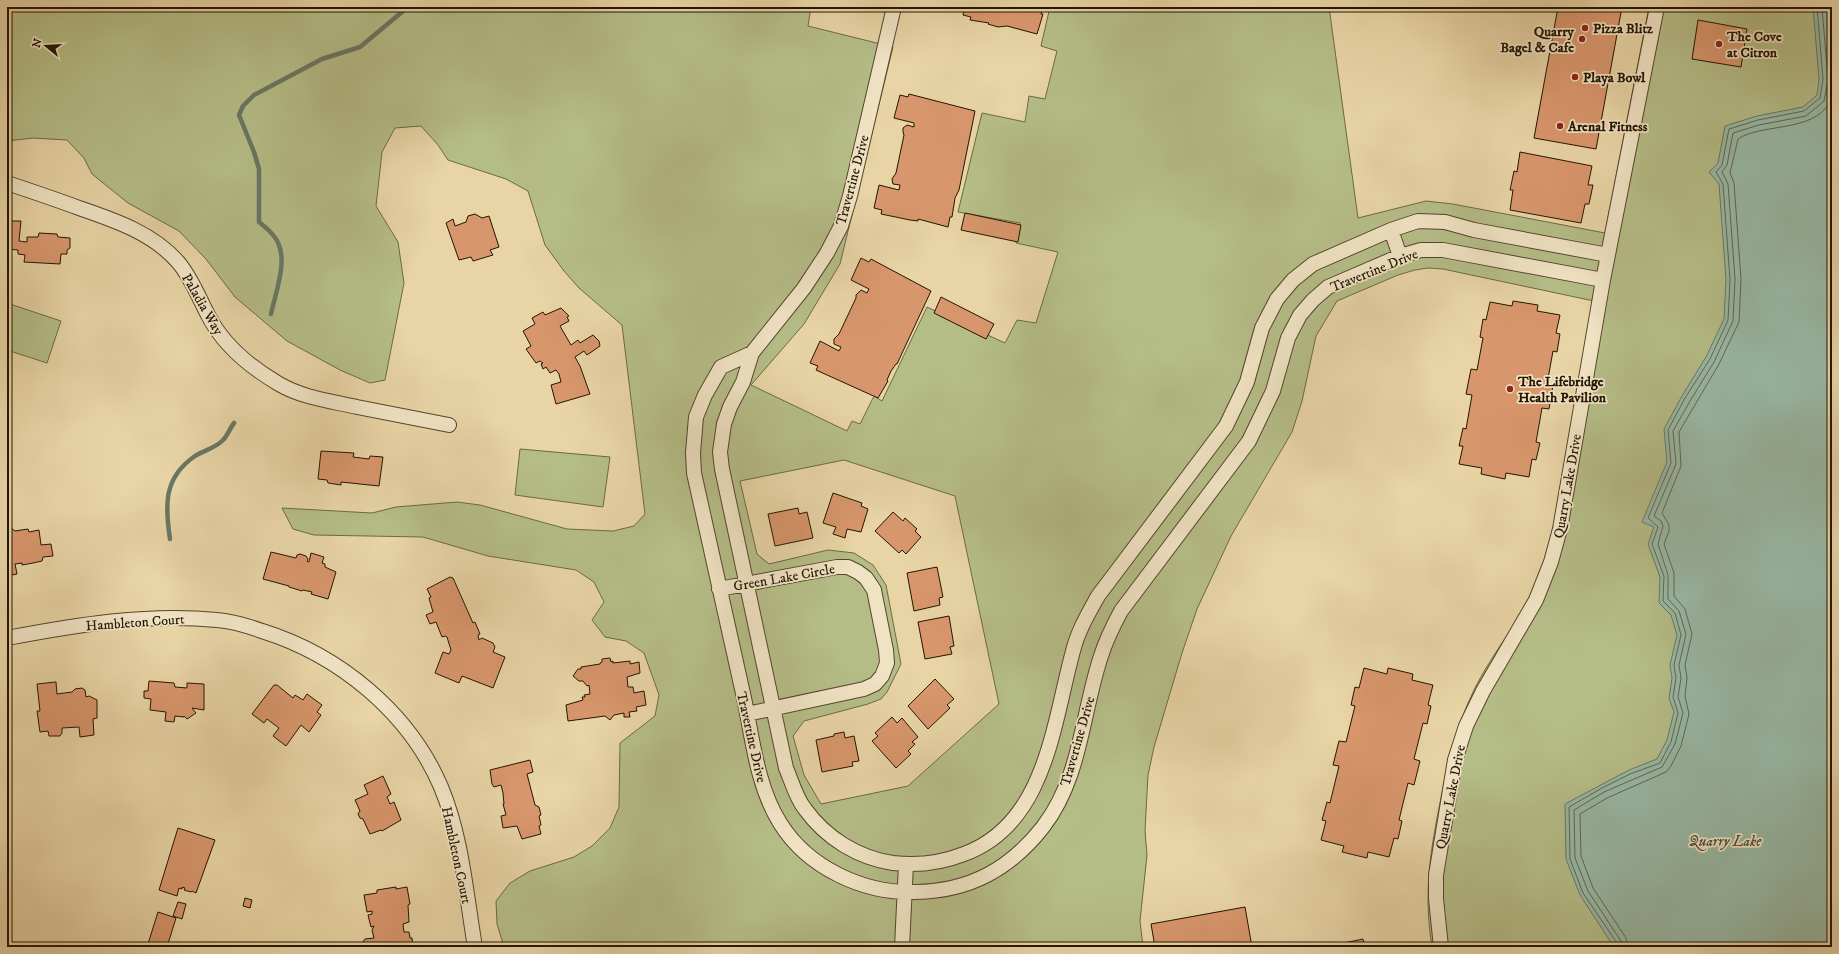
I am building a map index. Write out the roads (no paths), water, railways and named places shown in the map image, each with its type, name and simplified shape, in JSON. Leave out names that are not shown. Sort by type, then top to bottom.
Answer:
[{"type":"street","name":"Travertine Drive","points":[[894,7],[850,196],[841,226],[827,252],[804,288],[752,354],[743,382],[730,407],[724,424],[720,452],[722,469],[746,584],[786,768],[797,794],[809,814],[834,839],[850,849],[882,861],[906,864],[929,864],[976,850],[996,836],[1022,808],[1033,790],[1045,763],[1073,649],[1084,621],[1098,596],[1226,426],[1247,382],[1262,328],[1277,299],[1293,280],[1313,264],[1391,230],[1418,221],[1445,222],[1474,230],[1608,255]]},
{"type":"street","name":"Quarry Lake Drive","points":[[1441,947],[1436,899],[1436,875],[1455,760],[1466,726],[1483,691],[1536,600],[1551,562],[1560,529],[1603,280],[1657,7]]},
{"type":"street","name":"Paladia Way","points":[[7,183],[118,222],[140,232],[163,247],[179,263],[189,277],[221,337],[237,354],[278,383],[291,390],[316,398],[449,425]]},
{"type":"street","points":[[1391,230],[1400,256]]},
{"type":"street","name":"Travertine Drive","points":[[752,354],[721,367],[705,394],[696,417],[692,452],[694,473],[747,714],[759,777],[781,824],[798,844],[817,862],[837,874],[875,889],[904,893],[933,892],[963,884],[988,875],[1008,864],[1026,847],[1044,825],[1058,803],[1072,772],[1100,658],[1110,632],[1121,611],[1250,441],[1273,391],[1288,338],[1300,315],[1312,300],[1328,287],[1400,256],[1422,250],[1443,250],[1603,280]]},
{"type":"street","name":"Green Lake Circle","points":[[719,589],[837,567],[848,567],[866,578],[874,590],[886,650],[887,663],[882,676],[875,684],[864,689],[747,714]]},
{"type":"street","name":"Hambleton Court","points":[[7,638],[76,626],[145,619],[186,618],[218,620],[246,625],[277,635],[312,650],[346,672],[375,696],[395,716],[428,759],[441,787],[452,817],[460,854],[475,947]]},
{"type":"street","points":[[902,947],[906,864]]},
{"type":"water","name":"Quarry Lake","points":[[1813,7],[1832,7],[1832,947],[1614,947],[1580,895],[1566,859],[1565,804],[1629,770],[1657,759],[1667,740],[1674,712],[1669,698],[1672,678],[1670,665],[1677,635],[1671,615],[1659,603],[1660,577],[1648,544],[1654,527],[1642,522],[1667,462],[1664,429],[1706,357],[1724,319],[1726,280],[1719,184],[1709,172],[1718,163],[1725,126],[1757,116],[1803,107],[1817,95],[1819,79]]},
{"type":"waterway","points":[[271,314],[281,273],[281,252],[273,235],[259,222],[259,169],[254,152],[239,115],[243,106],[254,95],[322,59],[360,47],[408,7]]},
{"type":"waterway","points":[[170,539],[167,504],[172,483],[177,474],[195,456],[216,446],[222,441],[234,423]]},
{"type":"place","name":"Pizza Blitz","points":[[1585,28]]},
{"type":"place","name":"Quarry Bagel & Cafe","points":[[1582,39]]},
{"type":"place","name":"The Cove at Citron","points":[[1719,44]]},
{"type":"place","name":"Playa Bowl","points":[[1575,77]]},
{"type":"place","name":"Arenal Fitness","points":[[1560,126]]},
{"type":"place","name":"The Lifebridge Health Pavilion","points":[[1510,389]]}]
